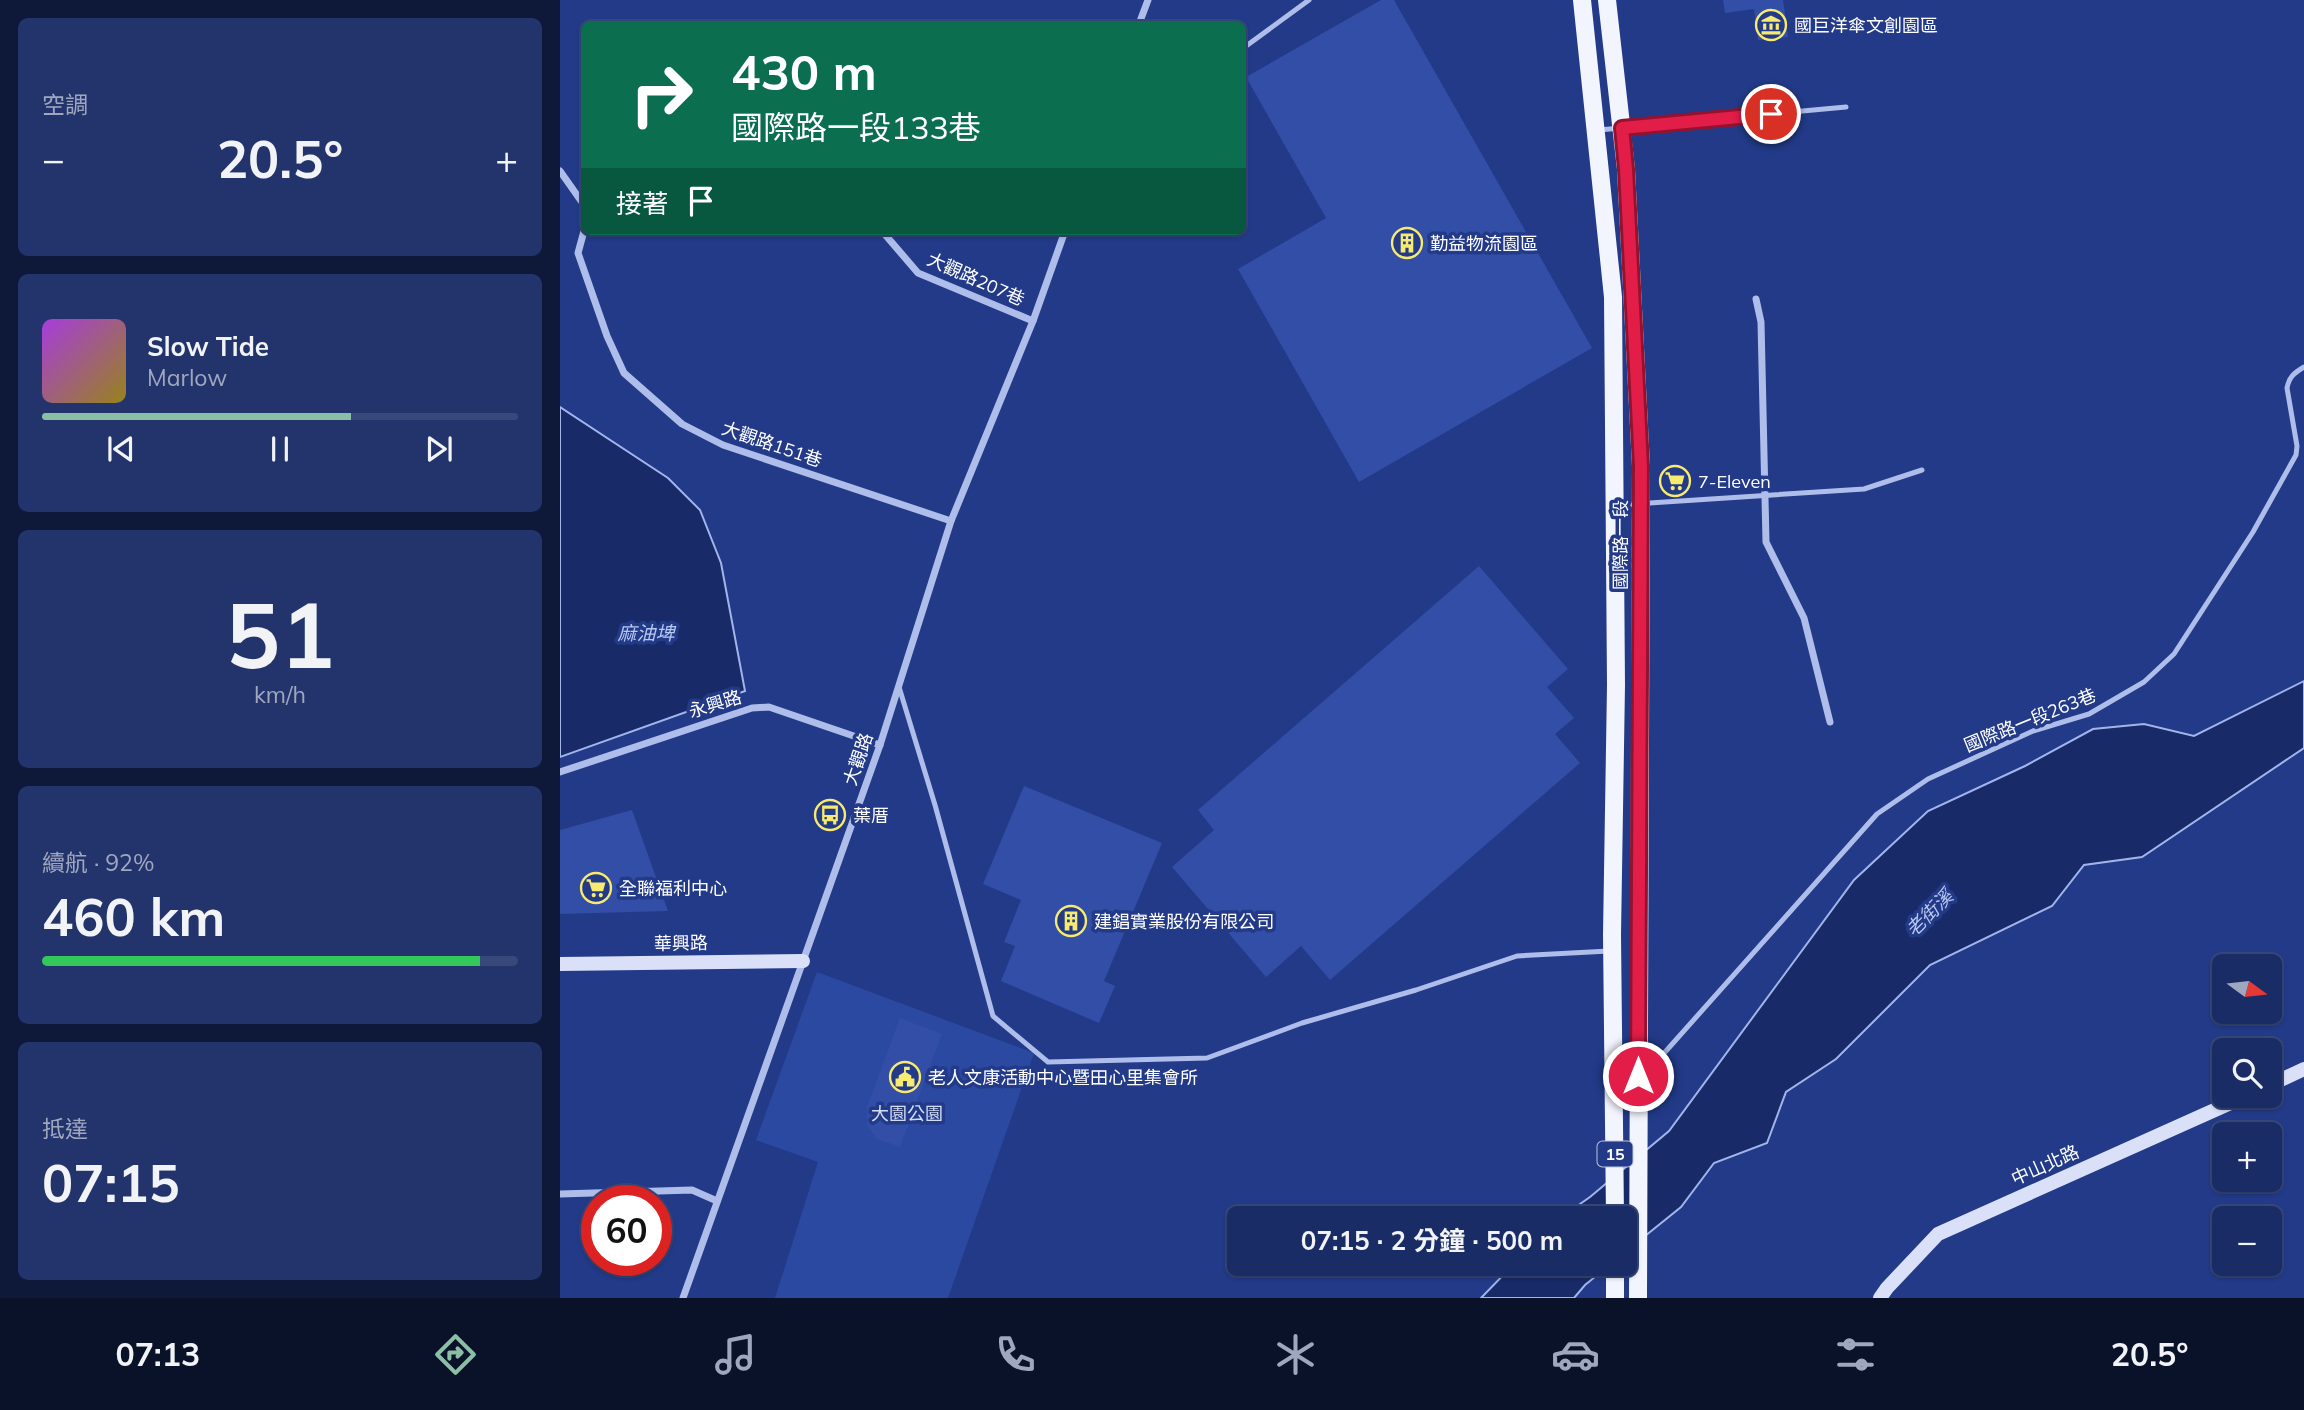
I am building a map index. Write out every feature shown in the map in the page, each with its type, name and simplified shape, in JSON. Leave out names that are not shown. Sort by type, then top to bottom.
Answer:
[{"type":"main road","name":"國際路一段","points":[[1582,0],[1613,297],[1616,506],[1612,951],[1615,1206]]},
{"type":"main road","name":"國際路一段","points":[[1607,0],[1622,128],[1641,502],[1638,1084]]},
{"type":"main road","name":"15","points":[[1638,1084],[1638,1298]]},
{"type":"main road","points":[[1615,1276],[1615,1298]]},
{"type":"street","points":[[1140,21],[1148,0]]},
{"type":"street","points":[[560,172],[581,201]]},
{"type":"street","name":"大觀路151巷","points":[[583,235],[578,253],[607,336],[624,373],[682,424],[723,445],[951,521]]},
{"type":"street","name":"大觀路207巷","points":[[885,235],[918,273],[1033,321]]},
{"type":"street","name":"大觀路","points":[[683,1298],[880,745],[951,521],[1033,321],[1064,235]]},
{"type":"street","points":[[1756,299],[1761,322],[1766,542],[1804,618],[1830,722]]},
{"type":"street","name":"永興路","points":[[560,772],[752,708],[769,707],[880,745]]},
{"type":"street","name":"華興路","points":[[560,964],[803,961]]},
{"type":"street","points":[[2282,1079],[2304,1069]]},
{"type":"street","name":"中山北路","points":[[1880,1298],[1938,1234],[2219,1108]]},
{"type":"street","points":[[560,1194],[692,1190],[717,1201]]},
{"type":"lane","points":[[1246,47],[1309,0]]},
{"type":"lane","points":[[1596,131],[1846,107]]},
{"type":"lane","name":"國際路一段263巷","points":[[1638,1084],[1877,814],[1928,779],[1986,751],[2033,731],[2090,714],[2115,701],[2144,682],[2174,654],[2253,532],[2296,455],[2297,446],[2287,388],[2288,380],[2293,374],[2304,368]]},
{"type":"lane","points":[[1616,506],[1641,502],[1864,489],[1922,470]]},
{"type":"lane","points":[[898,684],[935,805],[993,1016],[1048,1062],[1207,1058],[1302,1023],[1416,990],[1517,956],[1612,951]]},
{"type":"green space","name":"大園公園","points":[[817,972],[1034,1053],[948,1298],[775,1298],[818,1162],[756,1140]]},
{"type":"water","name":"麻油埤","points":[[560,407],[668,478],[700,510],[721,563],[745,691],[560,757]]},
{"type":"water","name":"老街溪","points":[[2304,681],[2304,748],[2142,857],[2084,865],[2052,906],[1930,965],[1836,1059],[1786,1092],[1767,1143],[1714,1163],[1681,1207],[1637,1243],[1637,1206],[1577,1206],[1669,1131],[1854,880],[1928,811],[2025,766],[2093,729],[2144,724],[2194,736]]},
{"type":"water","points":[[1502,1276],[1596,1276],[1574,1298],[1481,1298]]},
{"type":"building","name":"勤益物流園區","points":[[1381,0],[1394,0],[1592,348],[1359,482],[1238,269],[1326,218],[1246,77]]},
{"type":"building","name":"國巨洋傘文創園區","points":[[1723,0],[1783,0],[1788,37],[1758,40],[1754,9],[1725,13]]},
{"type":"building","points":[[1479,566],[1568,669],[1547,687],[1574,718],[1555,734],[1580,763],[1330,980],[1301,946],[1266,977],[1172,867],[1214,830],[1198,810]]},
{"type":"building","name":"建錩實業股份有限公司","points":[[1024,786],[1162,843],[1104,981],[1115,986],[1099,1023],[1001,981],[1015,946],[1004,942],[1021,900],[983,884]]},
{"type":"building","points":[[632,810],[668,911],[560,914],[560,830]]},
{"type":"building","points":[[900,1018],[942,1034],[900,1147],[877,1139],[867,1125],[867,1107]]},
{"type":"place","name":"國巨洋傘文創園區","points":[[1771,25]]},
{"type":"place","name":"勤益物流園區","points":[[1407,243]]},
{"type":"place","name":"7-Eleven","points":[[1675,481]]},
{"type":"place","name":"葉厝","points":[[830,815]]},
{"type":"place","name":"全聯福利中心","points":[[596,888]]},
{"type":"place","name":"建錩實業股份有限公司","points":[[1071,921]]},
{"type":"place","name":"老人文康活動中心暨田心里集會所","points":[[905,1077]]},
{"type":"route","points":[[1638,1076],[1641,466],[1622,128],[1771,114]]}]
